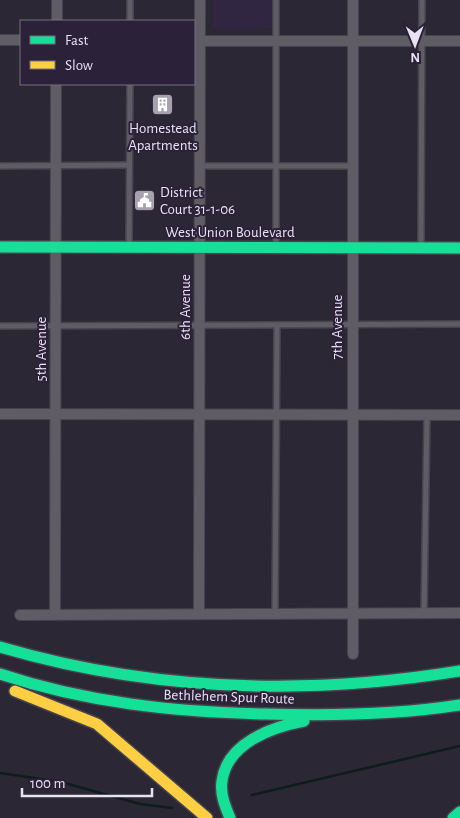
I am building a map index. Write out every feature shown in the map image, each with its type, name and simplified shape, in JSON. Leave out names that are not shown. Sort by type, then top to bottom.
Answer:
[{"type":"main road","name":"West Union Boulevard","points":[[0,247],[460,248]]},
{"type":"main road","name":"Bethlehem Spur Route","points":[[0,647],[72,667],[182,683],[280,686],[352,685],[444,674],[460,670]]},
{"type":"main road","name":"Bethlehem Spur Route","points":[[0,674],[82,698],[138,708],[339,717],[428,710],[460,705]]},
{"type":"main road","points":[[0,685],[97,724],[207,818]]},
{"type":"main road","points":[[230,818],[223,798],[222,783],[226,769],[242,744],[270,729],[298,722],[339,717]]},
{"type":"main road","points":[[454,818],[460,812]]},
{"type":"street","points":[[57,0],[57,20]]},
{"type":"street","name":"6th Avenue","points":[[199,613],[200,166],[197,41],[200,0]]},
{"type":"street","name":"7th Avenue","points":[[353,0],[352,415],[354,654]]},
{"type":"street","points":[[0,40],[20,40]]},
{"type":"street","points":[[197,41],[460,41]]},
{"type":"street","name":"5th Avenue","points":[[55,615],[56,85]]},
{"type":"street","points":[[0,414],[460,415]]},
{"type":"street","points":[[20,615],[460,613]]},
{"type":"lane","points":[[130,0],[130,20]]},
{"type":"lane","points":[[276,0],[276,248]]},
{"type":"lane","points":[[420,248],[422,0]]},
{"type":"lane","points":[[129,247],[130,85]]},
{"type":"lane","points":[[0,166],[129,165]]},
{"type":"lane","points":[[200,166],[352,166]]},
{"type":"lane","points":[[0,326],[460,324]]},
{"type":"lane","points":[[275,613],[277,325]]},
{"type":"lane","points":[[424,613],[427,415]]},
{"type":"shaded area","points":[[213,0],[273,0],[273,28],[213,29]]},
{"type":"waterway","points":[[252,795],[460,746]]},
{"type":"waterway","points":[[0,773],[61,782],[140,804],[172,808]]},
{"type":"traffic: fast","points":[[0,247],[460,248]]},
{"type":"traffic: fast","points":[[0,647],[57,662],[114,673],[171,681],[228,685],[344,684],[460,671]]},
{"type":"traffic: fast","points":[[0,674],[33,684],[98,699],[198,711],[339,715],[388,713],[460,705]]},
{"type":"traffic: fast","points":[[230,818],[223,800],[222,781],[232,756],[253,739],[265,733],[304,721]]},
{"type":"traffic: fast","points":[[453,818],[460,812]]},
{"type":"traffic: slow","points":[[15,691],[97,724],[207,818]]},
{"type":"place","name":"Homestead Apartments","points":[[163,105]]},
{"type":"place","name":"District Court 31-1-06","points":[[144,201]]}]
